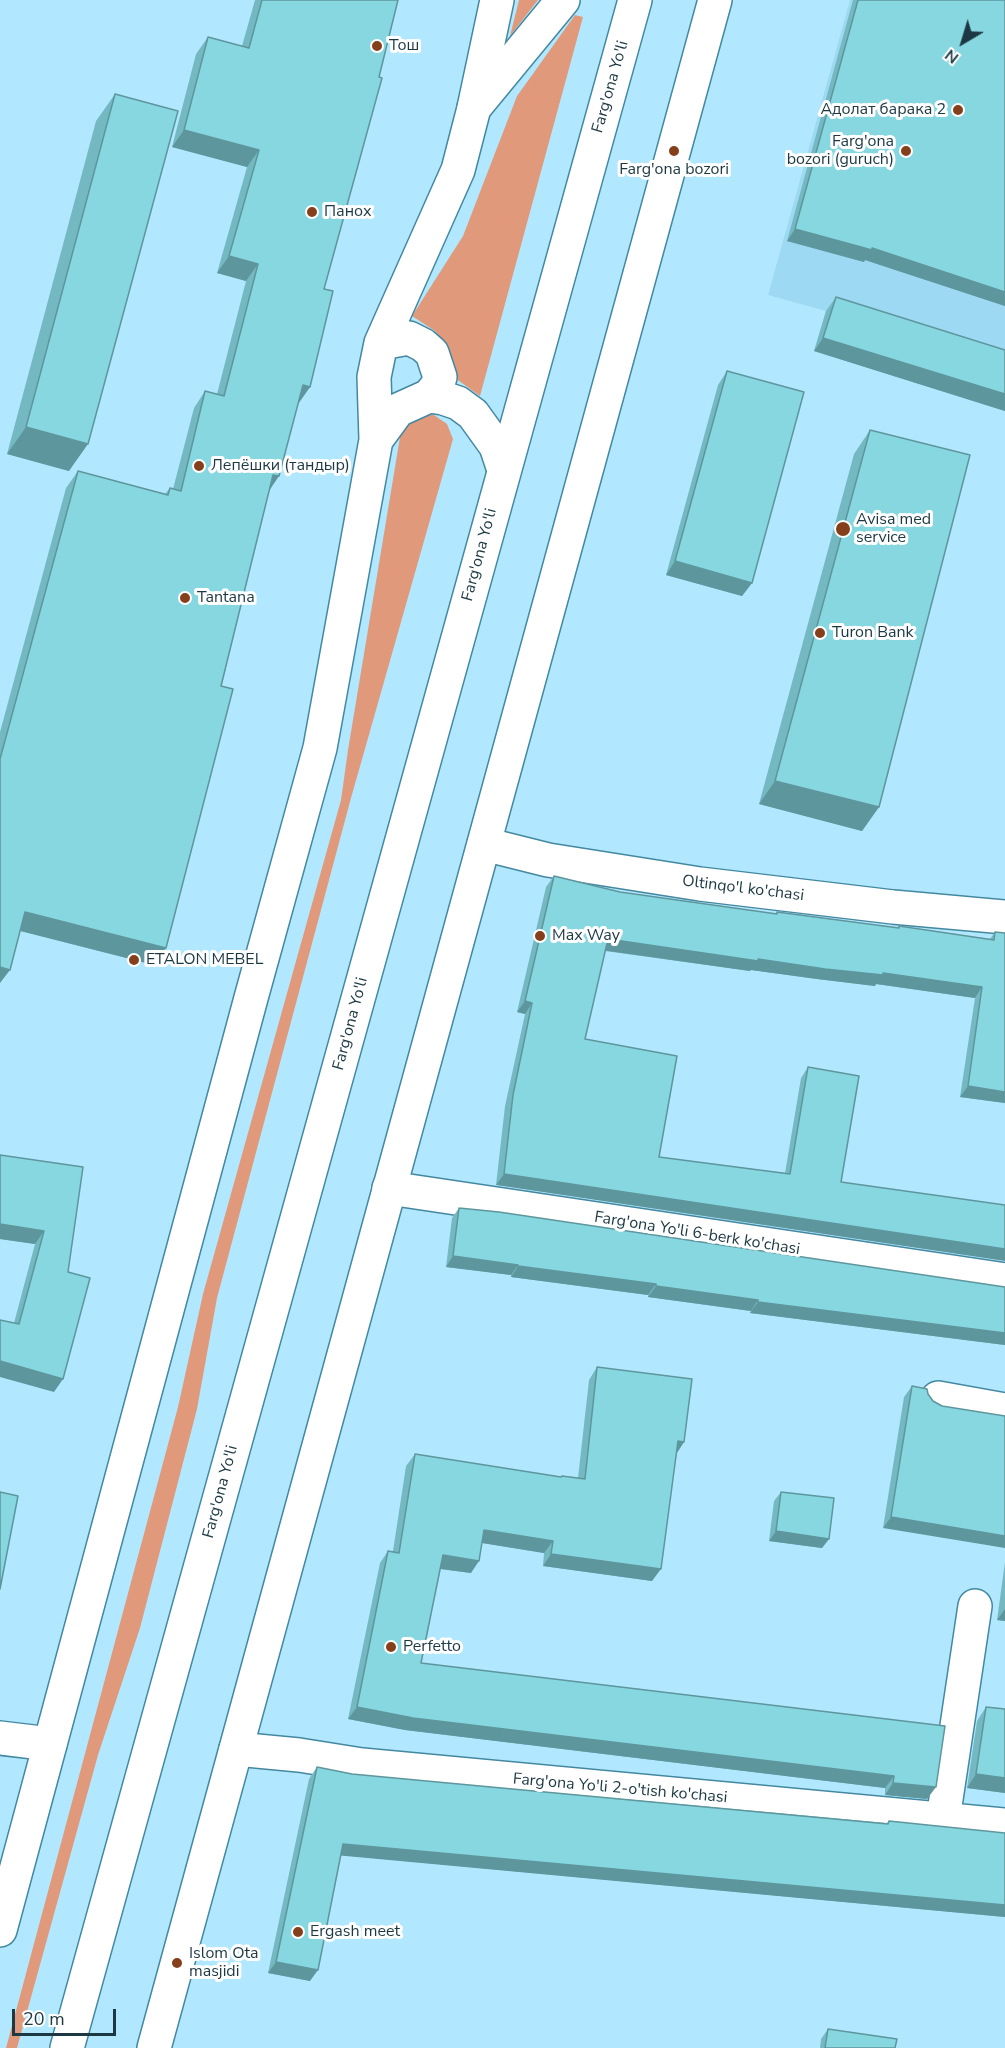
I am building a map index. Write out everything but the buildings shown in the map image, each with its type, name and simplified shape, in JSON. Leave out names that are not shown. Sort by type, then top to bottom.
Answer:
[{"type":"main road","points":[[0,1930],[320,748],[376,440],[374,377],[381,342],[458,170],[497,0]]},
{"type":"main road","points":[[474,108],[563,0]]},
{"type":"main road","name":"Farg'ona Yo'li","points":[[67,2048],[635,0]]},
{"type":"main road","points":[[154,2048],[715,0]]},
{"type":"main road","points":[[376,440],[398,410],[429,396],[437,386],[440,377],[432,352],[423,345],[409,339],[381,342]]},
{"type":"main road","points":[[429,396],[458,403],[474,414],[496,446],[504,470]]},
{"type":"main road","name":"Oltinqo'l ko'chasi","points":[[484,844],[548,860],[700,884],[893,907],[1005,917]]},
{"type":"main road","name":"Farg'ona Yo'li 6-berk ko'chasi","points":[[389,1188],[1005,1280]]},
{"type":"main road","points":[[938,1398],[1005,1410]]},
{"type":"main road","points":[[943,1819],[975,1606]]},
{"type":"main road","points":[[0,1738],[50,1744]]},
{"type":"main road","name":"Farg'ona Yo'li 2-o'tish ko'chasi","points":[[236,1749],[299,1755],[362,1765],[1005,1825]]},
{"type":"shaded area","points":[[519,0],[538,0],[510,36]]},
{"type":"shaded area","name":"Farg'ona bozori (guruch)","points":[[850,0],[967,0],[1005,48],[1005,411],[814,351],[826,311],[768,295]]},
{"type":"shaded area","points":[[575,15],[583,17],[480,396],[448,373],[445,346],[441,338],[435,331],[412,316],[463,236],[517,96]]},
{"type":"shaded area","points":[[427,414],[434,415],[447,424],[453,439],[351,798],[217,1298],[197,1409],[140,1628],[98,1755],[17,2048],[6,2048],[178,1407],[203,1294],[341,800],[402,425]]},
{"type":"place","name":"Тош","points":[[377,46]]},
{"type":"place","name":"Адолат барака 2","points":[[958,110]]},
{"type":"place","name":"Farg'ona bozori","points":[[674,151]]},
{"type":"place","name":"Farg'ona bozori (guruch)","points":[[906,151]]},
{"type":"place","name":"Панох","points":[[312,212]]},
{"type":"place","name":"Лепёшки (тандыр)","points":[[199,466]]},
{"type":"place","name":"Avisa med service","points":[[843,529]]},
{"type":"place","name":"Tantana","points":[[185,598]]},
{"type":"place","name":"Turon Bank","points":[[820,633]]},
{"type":"place","name":"Max Way","points":[[540,936]]},
{"type":"place","name":"ETALON MEBEL","points":[[134,960]]},
{"type":"place","name":"Perfetto","points":[[391,1647]]},
{"type":"place","name":"Ergash meet","points":[[298,1932]]},
{"type":"place","name":"Islom Ota masjidi","points":[[177,1963]]}]
